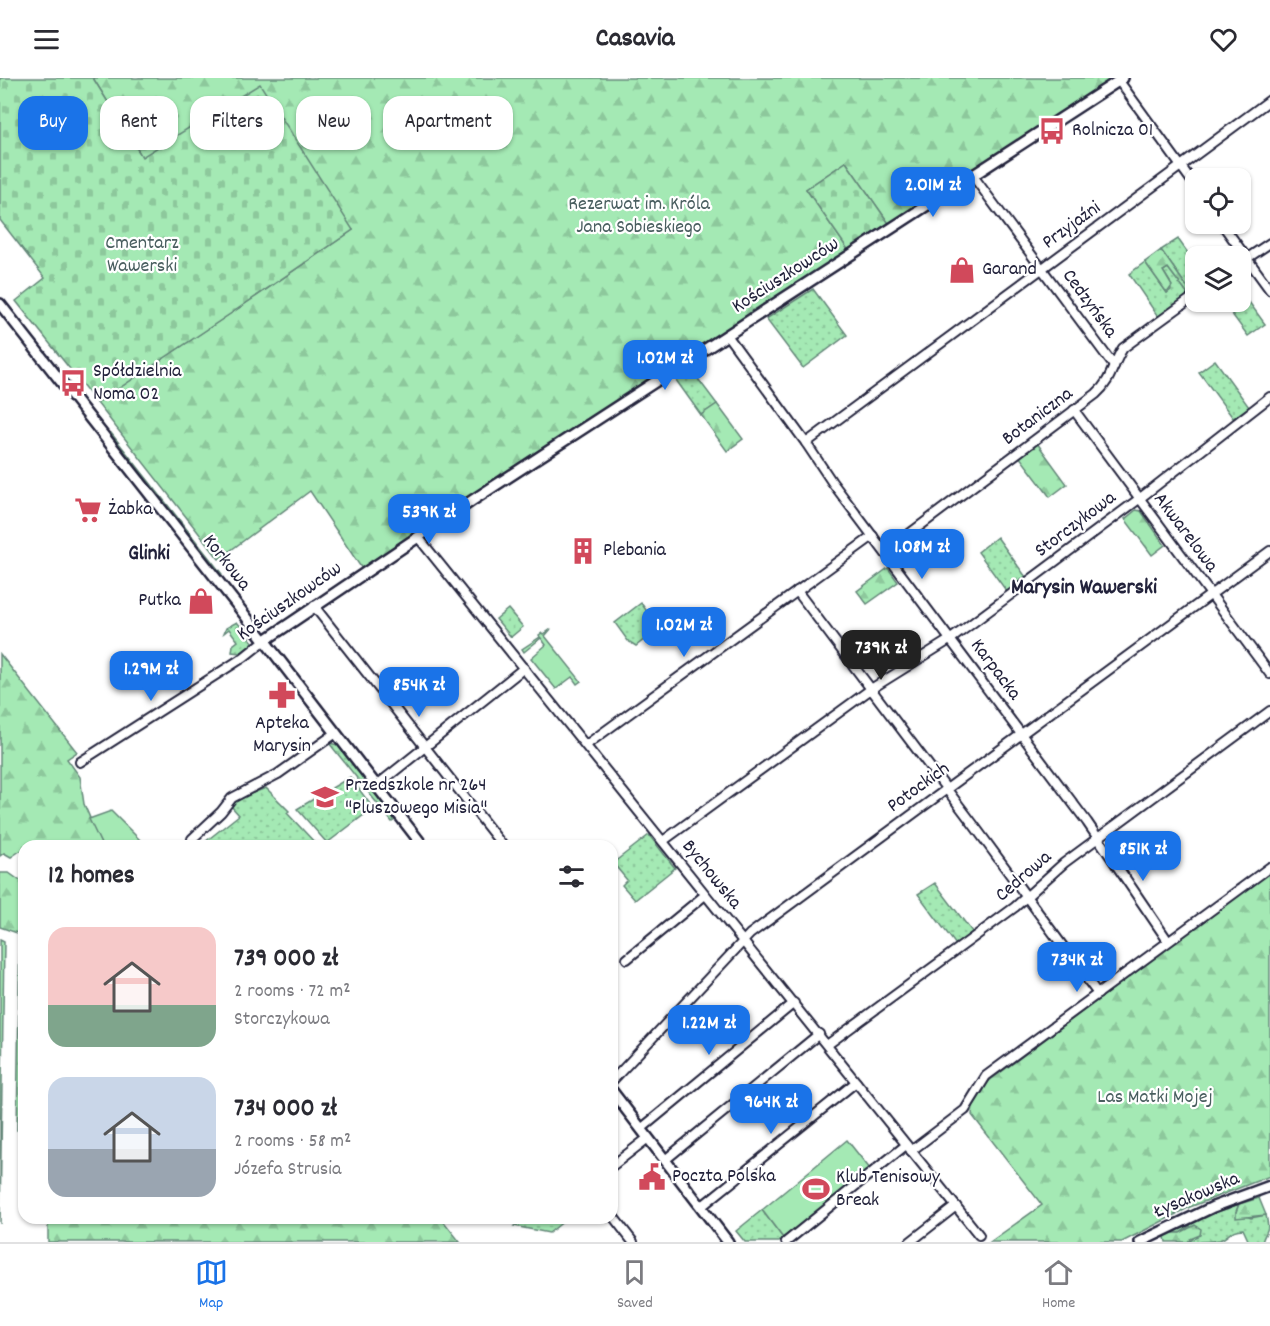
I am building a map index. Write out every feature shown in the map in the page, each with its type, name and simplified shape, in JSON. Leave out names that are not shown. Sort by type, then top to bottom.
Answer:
[{"type":"street","points":[[1121,79],[1185,173]]},
{"type":"street","name":"Kościuszkowców","points":[[80,762],[243,657],[417,537],[1121,79]]},
{"type":"street","name":"Przyjaźni","points":[[806,443],[1270,100]]},
{"type":"street","name":"Cedzyńska","points":[[973,176],[1114,366]]},
{"type":"street","points":[[1251,256],[1270,243]]},
{"type":"street","points":[[1251,269],[1270,290]]},
{"type":"street","name":"Korkowa","points":[[0,304],[418,840]]},
{"type":"street","name":"Botaniczna","points":[[885,552],[1108,382],[1123,348],[1185,304]]},
{"type":"street","name":"Karpacka","points":[[727,335],[832,482],[1087,822],[1168,941]]},
{"type":"street","name":"Storczykowa","points":[[663,841],[871,689],[951,639],[1139,499],[1270,397]]},
{"type":"street","name":"Akwarelowa","points":[[1074,410],[1270,674]]},
{"type":"street","points":[[586,745],[873,536]]},
{"type":"street","name":"Bychowska","points":[[417,537],[979,1235]]},
{"type":"street","name":"Potockich","points":[[618,1074],[742,940],[1270,551]]},
{"type":"street","points":[[797,591],[1098,994]]},
{"type":"street","points":[[315,606],[498,840]]},
{"type":"street","points":[[376,786],[524,668]]},
{"type":"street","name":"Cedrowa","points":[[827,1045],[1027,898],[1064,863],[1270,711]]},
{"type":"street","points":[[192,839],[221,812],[232,798],[278,774],[336,733]]},
{"type":"street","points":[[786,1242],[908,1148],[965,1110],[986,1076],[1270,867]]},
{"type":"street","points":[[627,959],[705,894]]},
{"type":"street","points":[[641,1129],[794,1003]]},
{"type":"street","points":[[665,1160],[819,1034]]},
{"type":"street","points":[[701,1207],[856,1082]]},
{"type":"street","points":[[618,1099],[728,1242]]},
{"type":"street","points":[[618,1161],[648,1138]]},
{"type":"street","name":"Łysakowska","points":[[1140,1242],[1203,1211],[1270,1186]]},
{"type":"street","points":[[910,1242],[956,1206]]},
{"type":"street","points":[[618,1223],[633,1242]]},
{"type":"green space","name":"Cmentarz Wawerski","points":[[0,78],[93,78],[104,96],[100,96],[100,150],[138,150],[142,157],[153,150],[178,150],[178,135],[190,127],[190,150],[284,150],[284,122],[296,141],[296,150],[302,150],[353,230],[97,403],[16,301],[45,278],[0,220]]},
{"type":"green space","name":"Rezerwat im. Króla Jana Sobieskiego","points":[[93,78],[1115,78],[890,225],[846,162],[806,189],[849,251],[362,569],[310,491],[219,559],[97,403],[353,230],[142,157],[138,150],[178,150],[178,96],[104,96]]},
{"type":"green space","name":"Cmentarz Wawerski","points":[[260,84],[268,96],[241,96]]},
{"type":"green space","points":[[846,162],[890,225],[849,251],[806,189]]},
{"type":"green space","points":[[1178,239],[1185,249],[1185,284],[1161,250]]},
{"type":"green space","points":[[1161,250],[1185,284],[1185,291],[1168,268],[1163,271],[1172,286],[1167,293],[1145,262]]},
{"type":"green space","points":[[1145,262],[1167,293],[1171,290],[1170,282],[1163,271],[1168,268],[1185,291],[1185,299],[1159,318],[1129,274]]},
{"type":"green space","points":[[813,289],[847,335],[803,368],[766,319]]},
{"type":"green space","points":[[1251,305],[1265,324],[1248,336],[1230,312],[1251,312]]},
{"type":"green space","points":[[1215,360],[1249,407],[1233,418],[1199,372]]},
{"type":"green space","points":[[690,368],[717,404],[701,415],[676,380]]},
{"type":"green space","points":[[717,404],[743,439],[727,451],[701,415]]},
{"type":"green space","points":[[111,433],[222,574],[221,576],[109,434]]},
{"type":"green space","points":[[1037,443],[1067,484],[1050,497],[1019,456]]},
{"type":"green space","points":[[1136,510],[1141,511],[1165,545],[1152,555],[1125,519]]},
{"type":"green space","points":[[997,537],[1026,577],[1007,592],[978,552]]},
{"type":"green space","points":[[888,568],[898,582],[867,604],[857,591]]},
{"type":"green space","points":[[641,603],[659,628],[636,646],[628,641],[615,623]]},
{"type":"green space","points":[[508,609],[523,627],[511,637],[496,619]]},
{"type":"green space","points":[[237,622],[253,642],[250,649],[240,653],[232,652],[233,645],[238,641],[229,629],[224,633],[226,628]]},
{"type":"green space","points":[[551,629],[545,636],[581,681],[577,684],[572,677],[556,689],[531,658],[546,645],[541,638],[524,652],[522,649],[540,637],[539,635]]},
{"type":"green space","points":[[0,654],[77,752],[67,759],[80,777],[84,804],[99,840],[18,840],[18,852],[11,857],[4,853],[0,856]]},
{"type":"green space","points":[[329,743],[338,745],[395,820],[392,822]]},
{"type":"green space","points":[[350,777],[373,808],[331,840],[324,840],[297,809]]},
{"type":"green space","points":[[266,788],[289,811],[287,813],[312,840],[208,840],[239,815],[231,806],[237,799]]},
{"type":"green space","points":[[111,811],[140,840],[99,840],[89,819]]},
{"type":"green space","points":[[649,835],[675,868],[635,900],[622,885],[627,880],[618,869],[618,859]]},
{"type":"green space","name":"Las Matki Mojej","points":[[1270,872],[1270,1176],[1190,1207],[1122,1242],[990,1242],[1042,1205],[972,1115],[973,1105],[985,1084]]},
{"type":"green space","points":[[0,873],[9,873],[18,879],[18,933],[0,927]]},
{"type":"green space","points":[[935,883],[973,933],[956,945],[918,894]]},
{"type":"green space","points":[[0,940],[4,942],[0,1224]]},
{"type":"green space","points":[[18,1065],[18,1130],[17,1130]]},
{"type":"green space","name":"Klub Tenisowy Break","points":[[847,1140],[870,1169],[783,1238],[762,1210]]},
{"type":"green space","points":[[1259,1198],[1266,1215],[1236,1218],[1239,1204]]},
{"type":"green space","points":[[1239,1204],[1236,1212],[1251,1218],[1266,1215],[1268,1228],[1262,1242],[1249,1242],[1243,1229],[1233,1231],[1220,1240],[1204,1242],[1188,1242],[1193,1239],[1190,1226],[1180,1233],[1172,1233],[1179,1227]]},
{"type":"green space","points":[[762,1210],[783,1238],[779,1242],[745,1242],[736,1231]]},
{"type":"green space","points":[[48,1224],[446,1224],[460,1242],[48,1242]]},
{"type":"green space","points":[[516,1224],[560,1224],[549,1233],[514,1226]]},
{"type":"green space","points":[[1195,1225],[1201,1229],[1200,1235],[1188,1242],[1166,1242],[1165,1237],[1169,1233],[1180,1233]]},
{"type":"place","name":"Rolnicza 01","points":[[1052,131]]},
{"type":"place","name":"Garand","points":[[962,270]]},
{"type":"place","name":"Spółdzielnia Noma 02","points":[[73,383]]},
{"type":"place","name":"Żabka","points":[[88,510]]},
{"type":"place","name":"Plebania","points":[[583,551]]},
{"type":"place","name":"Putka","points":[[201,601]]},
{"type":"place","name":"Apteka Marysin","points":[[282,695]]},
{"type":"place","name":"Przedszkole nr 264 \"Pluszowego Misia\"","points":[[325,797]]},
{"type":"place","name":"Poczta Polska","points":[[652,1177]]},
{"type":"place","name":"Klub Tenisowy Break","points":[[816,1189]]},
{"type":"district","name":"Glinki","points":[[149,555]]},
{"type":"district","name":"Marysin Wawerski","points":[[1084,588]]}]
